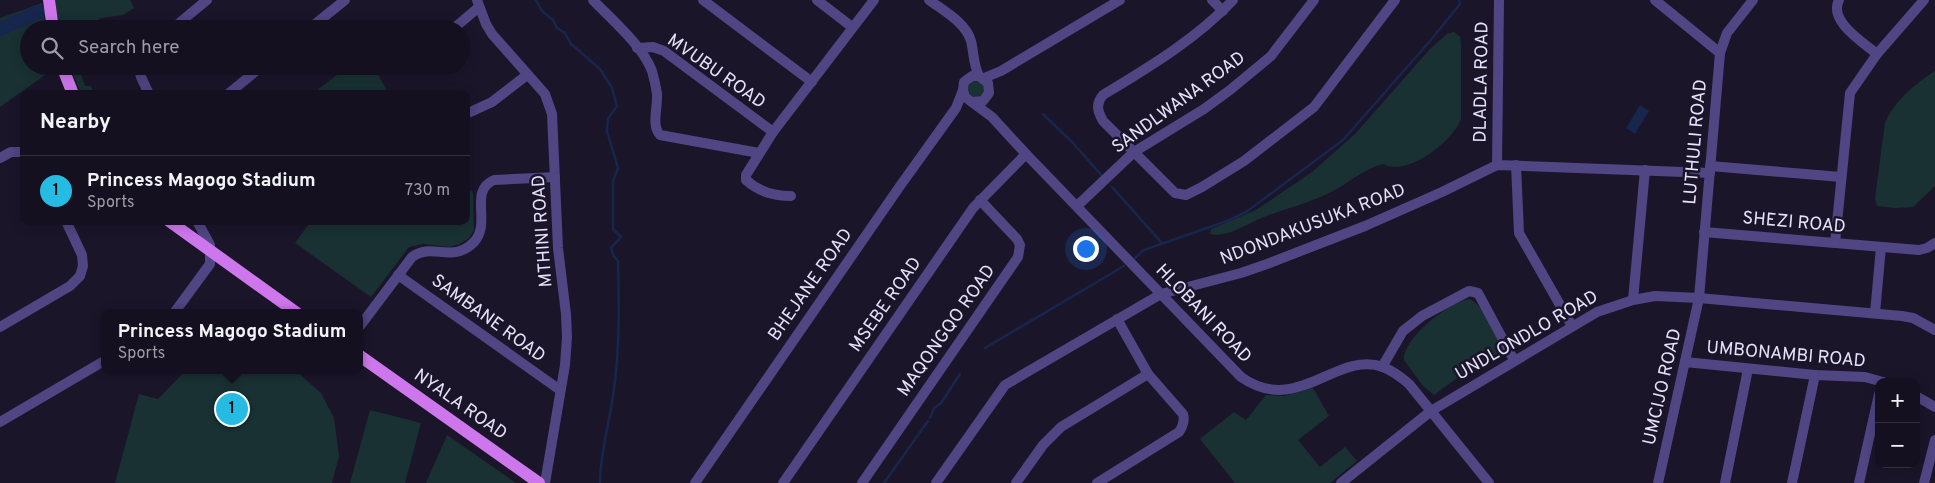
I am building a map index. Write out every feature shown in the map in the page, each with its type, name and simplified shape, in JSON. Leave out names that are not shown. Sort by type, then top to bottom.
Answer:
[{"type":"main road","points":[[49,0],[52,20]]},
{"type":"main road","points":[[66,75],[71,90]]},
{"type":"main road","points":[[174,225],[292,309]]},
{"type":"main road","name":"NYALA ROAD","points":[[363,358],[539,483]]},
{"type":"street","points":[[183,20],[207,0]]},
{"type":"street","points":[[320,20],[345,0]]},
{"type":"street","points":[[593,0],[638,48],[648,63],[654,78],[657,94],[656,127],[658,133],[663,137],[759,152]]},
{"type":"street","points":[[703,0],[812,82]]},
{"type":"street","points":[[817,0],[852,27]]},
{"type":"street","points":[[791,196],[769,194],[750,184],[746,180],[746,175],[773,132],[874,0]]},
{"type":"street","points":[[929,0],[965,30],[970,39],[973,60],[985,83],[992,117]]},
{"type":"street","points":[[973,60],[962,90],[965,97],[972,102],[983,101],[985,83],[1120,0]]},
{"type":"street","points":[[1212,0],[1223,11]]},
{"type":"street","points":[[1233,0],[1223,11],[1180,47],[1099,98],[1097,108],[1103,121],[1175,193],[1186,195],[1202,187],[1244,160],[1314,107],[1396,0]]},
{"type":"street","name":"SANDLWANA ROAD","points":[[1077,206],[1134,152],[1204,109],[1271,56],[1314,0]]},
{"type":"street","name":"DLADLA ROAD","points":[[1497,165],[1499,0]]},
{"type":"street","points":[[1655,0],[1720,53]]},
{"type":"street","name":"LUTHULI ROAD","points":[[1699,298],[1720,53],[1727,33],[1753,0]]},
{"type":"street","points":[[1839,0],[1836,9],[1840,22],[1877,54]]},
{"type":"street","points":[[1836,243],[1850,93],[1877,54],[1924,0]]},
{"type":"street","points":[[462,20],[478,4]]},
{"type":"street","name":"MTHINI ROAD","points":[[478,4],[492,34],[526,75],[545,94],[551,107],[558,248],[567,337],[565,365],[545,483]]},
{"type":"street","name":"MVUBU ROAD","points":[[638,48],[653,47],[664,51],[773,132]]},
{"type":"street","points":[[140,75],[147,90]]},
{"type":"street","points":[[233,90],[251,75]]},
{"type":"street","points":[[470,112],[492,102],[526,75]]},
{"type":"street","points":[[966,80],[972,76],[985,83]]},
{"type":"street","name":"BHEJANE ROAD","points":[[695,483],[956,108],[962,90]]},
{"type":"street","name":"BHEJANE ROAD","points":[[956,108],[972,102]]},
{"type":"street","name":"HLOBANI ROAD","points":[[972,102],[992,117],[1241,378],[1256,386],[1279,391],[1296,388],[1341,370],[1357,366],[1382,367],[1397,374],[1409,384],[1489,483]]},
{"type":"street","points":[[0,158],[11,152],[20,152]]},
{"type":"street","name":"MSEBE ROAD","points":[[783,483],[980,200],[1026,154]]},
{"type":"street","name":"NDONDAKUSUKA ROAD","points":[[936,483],[1005,386],[1161,294],[1241,273],[1267,264],[1365,226],[1497,165],[1645,170],[1710,170],[1841,177]]},
{"type":"street","points":[[1516,165],[1519,233],[1572,326]]},
{"type":"street","points":[[1634,300],[1645,170]]},
{"type":"street","points":[[363,322],[406,262],[418,252],[454,253],[464,250],[472,244],[482,228],[481,196],[490,182],[494,180],[555,177]]},
{"type":"street","name":"MAQONGQO ROAD","points":[[862,483],[1018,257],[1020,245],[1017,239],[980,200]]},
{"type":"street","points":[[0,327],[70,286],[80,276],[83,266],[82,255],[68,225]]},
{"type":"street","points":[[177,309],[210,264],[210,245],[199,225]]},
{"type":"street","name":"SHEZI ROAD","points":[[1704,232],[1918,250],[1935,243]]},
{"type":"street","points":[[1875,313],[1881,247]]},
{"type":"street","name":"SAMBANE ROAD","points":[[398,275],[560,390]]},
{"type":"street","points":[[1382,367],[1403,331],[1422,316],[1473,290],[1478,293],[1514,360]]},
{"type":"street","name":"UNDLONDLO ROAD","points":[[1341,483],[1430,410],[1597,312],[1634,300],[1655,296],[1699,298],[1875,313],[1914,318],[1935,330]]},
{"type":"street","name":"UMCIJO ROAD","points":[[1658,483],[1699,298]]},
{"type":"street","points":[[1097,483],[1179,432],[1183,426],[1183,414],[1148,374],[1117,319]]},
{"type":"street","name":"UMBONAMBI ROAD","points":[[1685,362],[1815,375],[1865,377],[1875,380]]},
{"type":"street","points":[[0,422],[101,363]]},
{"type":"street","points":[[1725,483],[1748,369]]},
{"type":"street","points":[[1016,483],[1043,444],[1056,431],[1148,374]]},
{"type":"street","points":[[1792,483],[1815,375]]},
{"type":"street","points":[[1920,398],[1935,407]]},
{"type":"street","points":[[1859,483],[1875,412]]},
{"type":"street","points":[[1924,483],[1935,440]]},
{"type":"green space","points":[[55,0],[130,0],[134,8],[123,15],[98,20],[58,20]]},
{"type":"green space","points":[[42,3],[45,20],[20,20],[20,75],[45,75],[24,90],[20,90],[20,93],[0,107],[0,18]]},
{"type":"green space","points":[[1454,32],[1460,37],[1461,45],[1461,119],[1449,138],[1439,147],[1416,162],[1404,166],[1393,167],[1383,164],[1376,166],[1316,199],[1264,217],[1231,232],[1217,235],[1210,234],[1211,229],[1256,210],[1312,172],[1355,134],[1430,49],[1447,34]]},
{"type":"green space","points":[[1935,71],[1935,186],[1913,207],[1877,206],[1875,198],[1885,123],[1900,100]]},
{"type":"green space","points":[[74,75],[81,75],[85,86],[91,86],[92,90],[79,90]]},
{"type":"green space","points":[[337,75],[378,75],[387,90],[317,90]]},
{"type":"green space","points":[[976,81],[984,89],[976,97],[968,89]]},
{"type":"green space","points":[[470,190],[473,193],[474,230],[469,238],[460,244],[449,247],[423,244],[409,247],[371,297],[295,243],[308,225],[470,225]]},
{"type":"green space","points":[[1470,299],[1482,309],[1491,322],[1501,352],[1496,358],[1457,378],[1434,395],[1423,386],[1404,360],[1406,351],[1411,341],[1419,332],[1440,313],[1461,301]]},
{"type":"green space","points":[[182,374],[300,374],[321,393],[334,418],[339,456],[332,483],[115,483],[139,394],[158,399]]},
{"type":"green space","points":[[1313,388],[1329,416],[1298,440],[1320,467],[1345,447],[1357,461],[1330,483],[1235,483],[1200,439],[1234,412],[1246,420],[1266,395],[1284,396]]},
{"type":"green space","points":[[370,410],[421,423],[405,483],[350,483]]},
{"type":"green space","points":[[447,435],[516,483],[426,483]]},
{"type":"water","points":[[1640,105],[1649,111],[1635,134],[1626,128]]},
{"type":"waterway","points":[[536,0],[542,11],[553,20],[557,28],[565,33],[571,44],[600,69],[612,88],[617,106],[608,119],[607,131],[618,168],[613,181],[613,229],[621,237],[611,248],[613,255],[618,261],[618,345],[600,483]]},
{"type":"waterway","points":[[1135,258],[1144,250],[1227,221],[1246,212],[1343,140],[1430,41],[1460,4],[1459,0]]},
{"type":"waterway","points":[[21,20],[39,12]]},
{"type":"waterway","points":[[0,29],[20,20]]},
{"type":"waterway","points":[[1043,114],[1073,143],[1102,176]]},
{"type":"waterway","points":[[1112,187],[1162,243]]},
{"type":"waterway","points":[[985,348],[1124,266]]},
{"type":"waterway","points":[[930,418],[934,408],[941,403],[960,374]]},
{"type":"waterway","points":[[884,483],[928,421]]},
{"type":"place","name":"Princess Magogo Stadium","points":[[232,409]]}]
